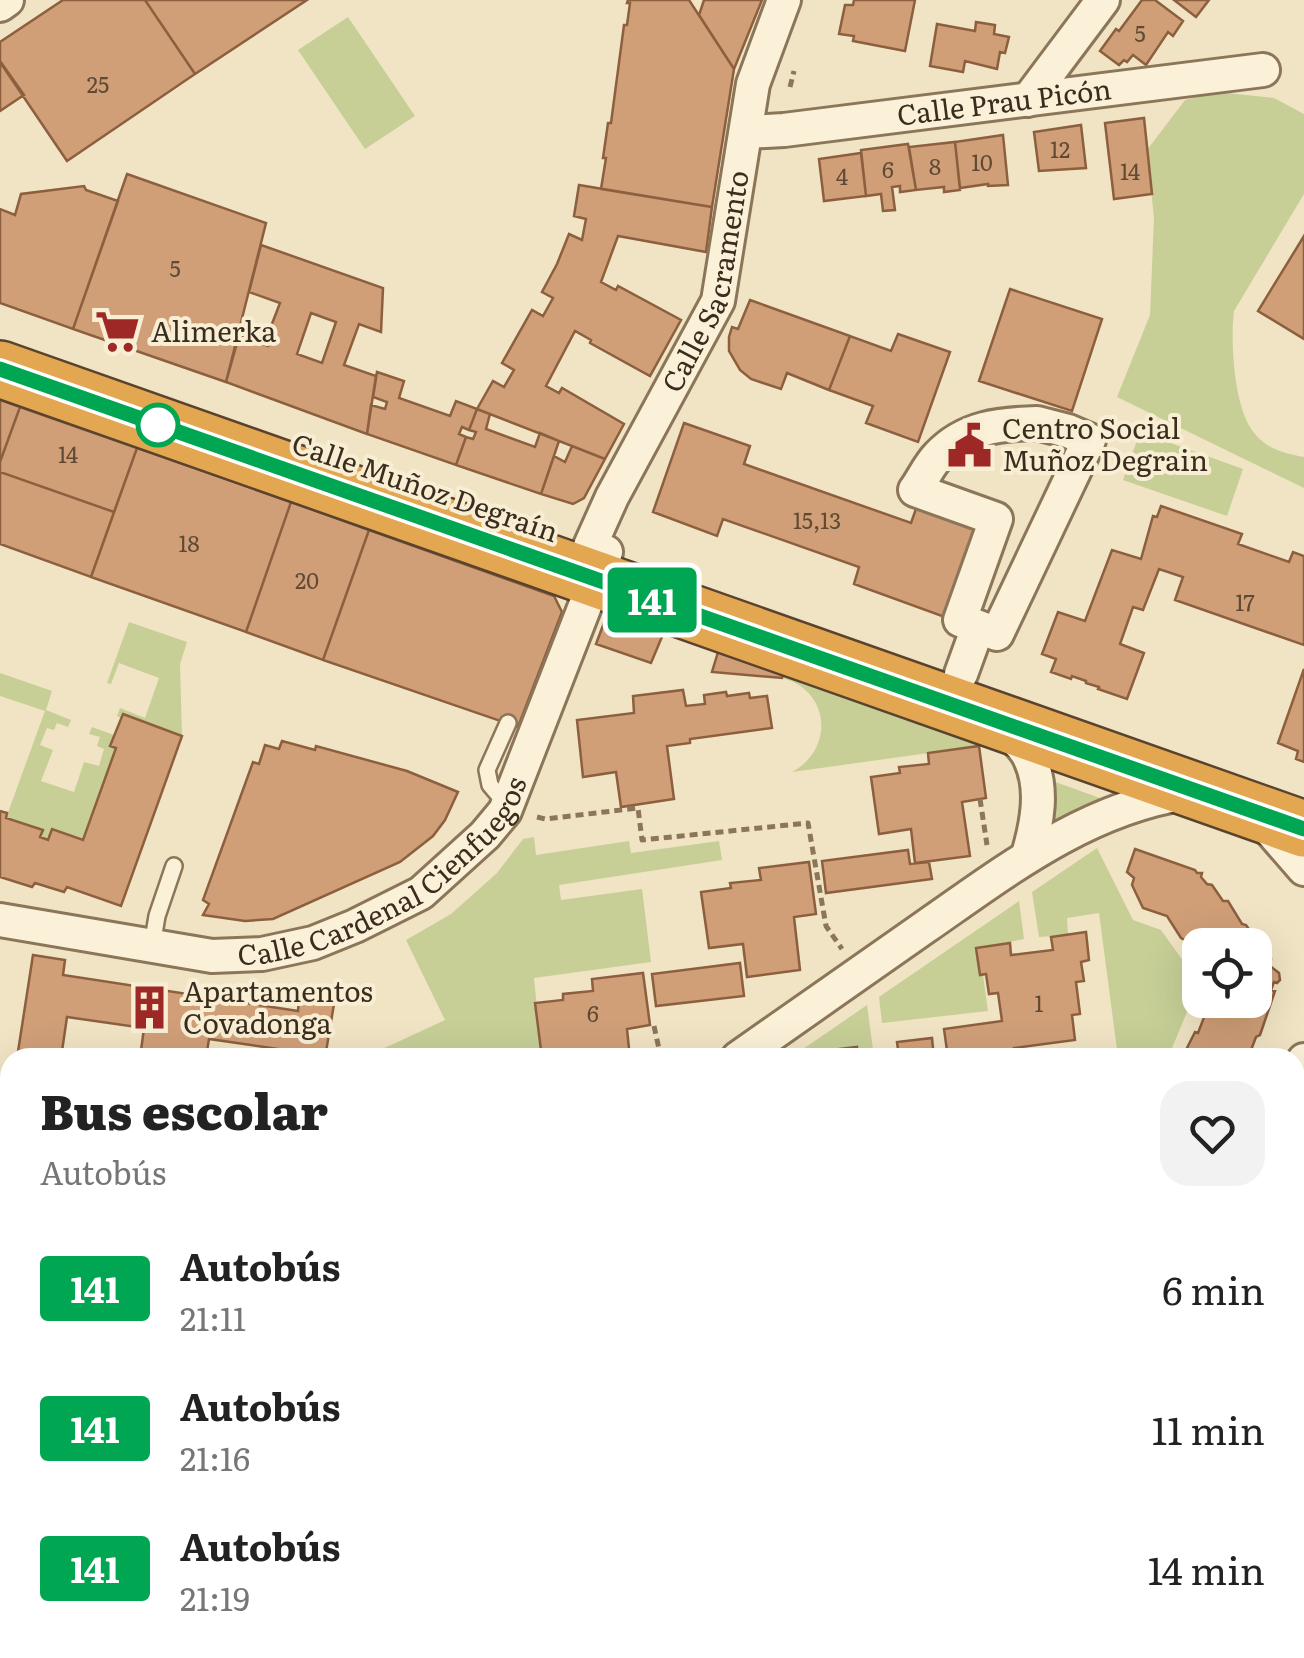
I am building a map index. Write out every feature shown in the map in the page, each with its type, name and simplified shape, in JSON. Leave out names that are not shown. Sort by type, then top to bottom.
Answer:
[{"type":"highway","name":"Calle Muñoz Degraín","points":[[0,338],[597,559],[998,720],[1195,791],[1288,813]]},
{"type":"highway","name":"Calle Muñoz Degraín","points":[[0,369],[597,559],[970,650],[1288,813]]},
{"type":"street","points":[[0,5],[7,0]]},
{"type":"street","name":"Calle Sacramento","points":[[597,559],[612,497],[718,301],[753,84],[784,0]]},
{"type":"street","points":[[1028,100],[1102,0]]},
{"type":"street","name":"Calle Prau Picón","points":[[746,132],[1263,70]]},
{"type":"street","points":[[1037,423],[1089,440],[997,634],[970,650],[960,620],[996,520],[915,490],[938,455],[968,434],[997,424],[1037,423]]},
{"type":"street","name":"Calle Cardenal Cienfuegos","points":[[0,920],[212,956],[262,954],[313,943],[421,894],[485,836],[506,808],[597,559]]},
{"type":"street","points":[[998,720],[1030,757],[1038,796],[1028,854]]},
{"type":"street","points":[[752,1048],[1028,854],[1094,820],[1152,798],[1195,791]]},
{"type":"street","points":[[1288,813],[1304,869]]},
{"type":"lane","points":[[506,808],[490,784],[487,770],[508,723]]},
{"type":"lane","points":[[152,946],[157,916],[174,866]]},
{"type":"path","points":[[980,799],[984,824]]},
{"type":"path","points":[[506,808],[545,819],[638,808],[642,840],[808,823],[826,926]]},
{"type":"path","points":[[654,1026],[659,1048]]},
{"type":"green space","points":[[348,17],[415,116],[365,149],[298,50]]},
{"type":"green space","points":[[1217,92],[1274,98],[1304,114],[1304,194],[1234,311],[1233,340],[1238,393],[1248,423],[1271,447],[1304,457],[1304,488],[1117,397],[1150,315],[1154,218],[1147,150],[1185,100]]},
{"type":"green space","points":[[1140,432],[1243,469],[1227,516],[1123,480]]},
{"type":"green space","points":[[129,622],[187,642],[180,664],[182,736],[124,714],[121,718],[117,716],[120,708],[145,718],[159,678],[119,663],[111,684],[107,683]]},
{"type":"green space","points":[[0,673],[52,691],[46,710],[71,720],[68,727],[57,723],[54,730],[47,728],[40,745],[53,750],[41,781],[74,792],[84,762],[99,766],[104,749],[97,746],[100,737],[89,734],[92,727],[114,735],[110,745],[116,748],[83,840],[52,829],[48,840],[40,837],[42,830],[6,818],[45,711],[0,696]]},
{"type":"green space","points":[[783,675],[979,746],[792,772],[815,749],[821,721],[810,695],[782,678]]},
{"type":"green space","points":[[1050,780],[1111,802],[1046,835]]},
{"type":"green space","points":[[534,837],[536,855],[629,841],[631,853],[719,841],[722,860],[559,885],[561,900],[642,889],[651,962],[534,978],[541,1048],[385,1048],[445,1020],[406,940],[451,914],[497,873],[523,839]]},
{"type":"green space","points":[[1097,848],[1133,920],[1161,930],[1182,959],[1184,1018],[1172,1048],[1117,1048],[1099,913],[1067,918],[1068,935],[1039,937],[1032,892]]},
{"type":"green space","points":[[1019,901],[1024,939],[976,948],[988,1011],[882,1023],[879,997]]},
{"type":"green space","points":[[867,1005],[873,1048],[805,1048]]},
{"type":"building","points":[[63,0],[145,0],[195,74],[67,161],[0,62],[0,42]]},
{"type":"building","points":[[145,0],[307,0],[195,74]]},
{"type":"building","points":[[628,0],[689,0],[734,69],[712,207],[601,189]]},
{"type":"building","points":[[704,0],[762,0],[734,69],[699,15]]},
{"type":"building","points":[[854,0],[915,0],[905,51],[853,41],[854,36],[839,34],[845,5],[853,5]]},
{"type":"building","points":[[1142,0],[1155,0],[1183,21],[1173,36],[1168,32],[1146,65],[1133,55],[1119,65],[1100,51]]},
{"type":"building","points":[[1174,0],[1209,0],[1196,17]]},
{"type":"building","points":[[976,22],[995,25],[994,34],[1009,37],[1005,53],[1000,52],[997,69],[965,61],[963,72],[930,66],[937,24],[975,31]]},
{"type":"building","points":[[0,61],[24,95],[0,111]]},
{"type":"building","points":[[1144,118],[1152,194],[1114,199],[1105,123]]},
{"type":"building","points":[[1081,125],[1086,168],[1039,171],[1034,132]]},
{"type":"building","points":[[1003,135],[1008,185],[960,188],[955,142]]},
{"type":"building","points":[[955,142],[960,190],[916,190],[909,147]]},
{"type":"building","points":[[908,144],[916,190],[900,192],[900,186],[892,187],[895,210],[883,211],[881,194],[866,196],[861,150]]},
{"type":"building","points":[[861,153],[866,196],[824,201],[819,159]]},
{"type":"building","points":[[127,174],[266,223],[226,382],[73,329]]},
{"type":"building","points":[[579,185],[712,207],[706,252],[618,236],[601,282],[616,290],[618,286],[681,320],[650,376],[575,331],[546,386],[559,393],[562,388],[624,424],[605,459],[477,409],[493,381],[504,387],[514,370],[502,363],[532,310],[543,316],[553,298],[542,292],[569,234],[582,240],[586,219],[574,216]]},
{"type":"building","points":[[84,186],[118,201],[73,329],[0,303],[0,209],[15,215],[21,194]]},
{"type":"building","points":[[1304,236],[1304,339],[1258,311]]},
{"type":"building","points":[[261,245],[383,288],[381,332],[359,324],[344,365],[376,376],[367,434],[226,382],[239,336],[268,346],[274,331],[270,329],[280,303],[249,292]],"holes":[[[311,313],[336,322],[322,363],[297,354]]]},
{"type":"building","points":[[1010,289],[1102,319],[1072,411],[979,381]]},
{"type":"building","points":[[750,300],[850,336],[829,390],[787,373],[781,389],[751,379],[740,370],[729,351],[729,337],[732,327],[738,329]]},
{"type":"building","points":[[898,334],[950,352],[918,442],[866,423],[873,406],[829,390],[850,336],[891,351]]},
{"type":"building","points":[[377,372],[404,381],[399,398],[450,416],[456,401],[477,409],[469,430],[462,427],[459,434],[466,437],[456,465],[367,434],[371,405],[385,409],[387,402],[373,397]]},
{"type":"building","points":[[0,400],[20,407],[0,462]]},
{"type":"building","points":[[20,407],[137,448],[114,512],[0,472]]},
{"type":"building","points":[[477,409],[490,414],[486,429],[535,447],[540,433],[559,441],[541,494],[456,465],[466,437],[473,439],[476,432],[469,430]]},
{"type":"building","points":[[684,423],[750,446],[744,464],[911,523],[917,506],[983,529],[950,619],[854,584],[859,567],[723,519],[717,536],[653,512]]},
{"type":"building","points":[[572,446],[605,459],[584,498],[573,504],[541,494],[554,456],[565,462]]},
{"type":"building","points":[[137,448],[291,502],[246,632],[91,577]]},
{"type":"building","points":[[0,472],[114,512],[91,577],[0,544]]},
{"type":"building","points":[[291,502],[369,530],[323,660],[246,632]]},
{"type":"building","points":[[1161,506],[1242,534],[1238,544],[1289,562],[1293,552],[1304,556],[1304,645],[1175,600],[1183,577],[1159,569],[1143,610],[1133,607],[1120,644],[1144,653],[1127,699],[1072,676],[1071,679],[1051,672],[1056,659],[1042,654],[1058,612],[1085,621],[1112,550],[1141,559],[1153,516],[1157,517]]},
{"type":"building","points":[[369,530],[554,596],[562,612],[518,727],[323,660]]},
{"type":"building","points":[[608,612],[664,632],[651,663],[596,644]]},
{"type":"building","points":[[718,652],[783,675],[782,678],[712,672]]},
{"type":"building","points":[[1304,669],[1304,762],[1296,759],[1298,751],[1278,743]]},
{"type":"building","points":[[683,690],[686,706],[705,704],[704,695],[726,692],[727,696],[767,696],[772,728],[690,739],[690,743],[667,746],[674,799],[621,807],[616,772],[583,777],[577,720],[634,713],[633,696]]},
{"type":"building","points":[[123,714],[182,736],[121,906],[67,887],[64,892],[0,877],[0,811],[7,813],[6,818],[43,830],[40,837],[48,840],[52,829],[83,840],[116,748],[110,746]]},
{"type":"building","points":[[282,741],[315,750],[316,746],[407,771],[458,792],[433,836],[400,862],[273,919],[245,921],[203,915],[209,904],[203,900],[253,762],[259,764],[265,745],[279,749]]},
{"type":"building","points":[[979,746],[986,798],[962,802],[970,856],[915,863],[911,829],[879,834],[871,777],[900,773],[899,767],[929,764],[928,753]]},
{"type":"building","points":[[1135,849],[1202,873],[1201,877],[1223,901],[1228,901],[1248,928],[1182,928],[1182,938],[1167,916],[1143,908],[1132,885],[1134,878],[1127,872]]},
{"type":"building","points":[[908,850],[910,864],[929,862],[932,879],[826,893],[822,861]]},
{"type":"building","points":[[809,862],[816,914],[794,917],[800,970],[747,977],[743,944],[709,948],[701,892],[731,888],[730,883],[761,880],[759,868]]},
{"type":"building","points":[[1086,932],[1089,960],[1081,962],[1084,981],[1076,982],[1080,1014],[1072,1015],[1075,1040],[1014,1048],[947,1048],[944,1029],[1002,1021],[998,993],[989,994],[986,974],[980,975],[976,948],[1010,943],[1011,955],[1053,950],[1051,937]]},
{"type":"building","name":"Apartamentos Covadonga","points":[[33,955],[65,960],[63,975],[298,1011],[299,999],[334,1004],[327,1048],[271,1048],[209,1039],[208,1048],[141,1048],[144,1028],[67,1017],[62,1048],[19,1048]]},
{"type":"building","points":[[740,963],[744,996],[656,1006],[652,974]]},
{"type":"building","points":[[1272,968],[1280,980],[1272,987]]},
{"type":"building","points":[[643,973],[650,1025],[627,1029],[629,1048],[541,1048],[535,1003],[563,1000],[563,994],[593,991],[592,979]]},
{"type":"building","points":[[1204,1018],[1266,1018],[1252,1048],[1187,1048],[1195,1032],[1198,1033]]},
{"type":"building","points":[[932,1038],[933,1048],[898,1048],[897,1042]]},
{"type":"bus line","name":"141","points":[[0,369],[1304,829]]},
{"type":"place","name":"Alimerka","points":[[118,332]]},
{"type":"place","name":"Centro Social Muñoz Degrain","points":[[969,445]]},
{"type":"place","name":"Apartamentos Covadonga","points":[[150,1008]]}]
